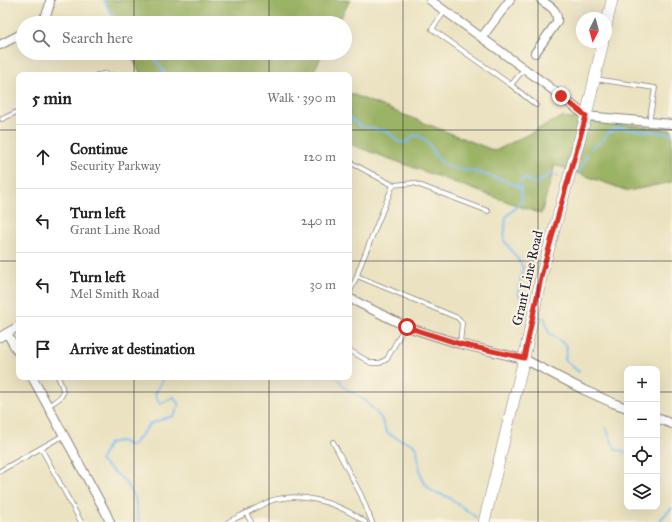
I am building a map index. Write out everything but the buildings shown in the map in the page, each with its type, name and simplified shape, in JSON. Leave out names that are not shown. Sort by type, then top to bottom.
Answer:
[{"type":"main road","points":[[609,12],[612,0]]},
{"type":"main road","name":"Grant Line Road","points":[[484,522],[524,358],[542,273],[586,116],[602,48]]},
{"type":"street","points":[[45,16],[50,0]]},
{"type":"street","points":[[430,0],[482,37],[586,116],[672,124]]},
{"type":"street","points":[[482,37],[510,0]]},
{"type":"street","points":[[535,53],[557,22],[558,16],[556,11],[541,0]]},
{"type":"street","points":[[0,45],[16,37]]},
{"type":"street","points":[[352,300],[405,326],[460,344],[524,358],[584,390],[624,407]]},
{"type":"street","points":[[16,328],[4,335],[16,350]]},
{"type":"street","points":[[34,380],[110,522]]},
{"type":"street","points":[[660,419],[672,424]]},
{"type":"lane","points":[[445,11],[432,29],[511,85],[536,105]]},
{"type":"lane","points":[[511,85],[524,69]]},
{"type":"lane","points":[[595,79],[655,88],[649,122]]},
{"type":"lane","points":[[2,120],[16,112]]},
{"type":"lane","points":[[352,163],[393,185],[414,182],[488,212]]},
{"type":"lane","points":[[352,287],[393,185]]},
{"type":"lane","points":[[357,276],[458,318],[462,324],[460,344]]},
{"type":"lane","points":[[352,352],[371,362],[380,363],[387,359],[405,326]]},
{"type":"lane","points":[[48,406],[61,397],[64,391],[60,380]]},
{"type":"lane","points":[[0,471],[64,435]]},
{"type":"lane","points":[[333,442],[361,495],[372,522]]},
{"type":"lane","points":[[41,448],[81,522]]},
{"type":"lane","points":[[228,522],[269,502],[278,499],[299,498],[318,500],[332,504],[358,517],[364,522]]},
{"type":"lane","points":[[246,513],[250,522]]},
{"type":"green space","points":[[104,0],[350,0],[342,16],[112,16]]},
{"type":"green space","points":[[134,60],[320,60],[314,72],[140,72]]},
{"type":"green space","points":[[352,94],[495,151],[562,117],[672,130],[672,182],[628,191],[555,165],[541,214],[352,145]]},
{"type":"waterway","points":[[104,0],[112,16]]},
{"type":"waterway","points":[[155,60],[164,72]]},
{"type":"waterway","points":[[352,120],[361,127],[388,132],[399,142],[406,143],[414,135],[420,137],[428,143],[439,160],[447,166],[490,176],[521,188],[522,201],[506,217],[504,240],[523,267],[518,292],[523,303]]},
{"type":"waterway","points":[[591,148],[601,142],[608,133],[619,128],[672,134]]},
{"type":"waterway","points":[[579,172],[587,155]]},
{"type":"waterway","points":[[516,185],[525,178],[533,184],[537,184],[549,174],[558,176]]},
{"type":"waterway","points":[[544,317],[549,333],[567,346],[565,360],[579,372]]},
{"type":"waterway","points":[[139,522],[135,498],[124,480],[100,461],[109,443],[120,441],[132,446],[150,424],[174,416],[179,405],[174,397],[160,404],[155,394],[162,380]]},
{"type":"waterway","points":[[339,380],[344,387],[366,401],[381,418],[387,433],[411,443],[417,449],[422,480],[432,491],[448,497],[476,517]]},
{"type":"waterway","points":[[606,428],[615,449],[624,452]]},
{"type":"waterway","points":[[661,522],[661,519],[672,508]]},
{"type":"route","points":[[407,327],[460,344],[524,358],[542,273],[586,116],[561,96]]}]
